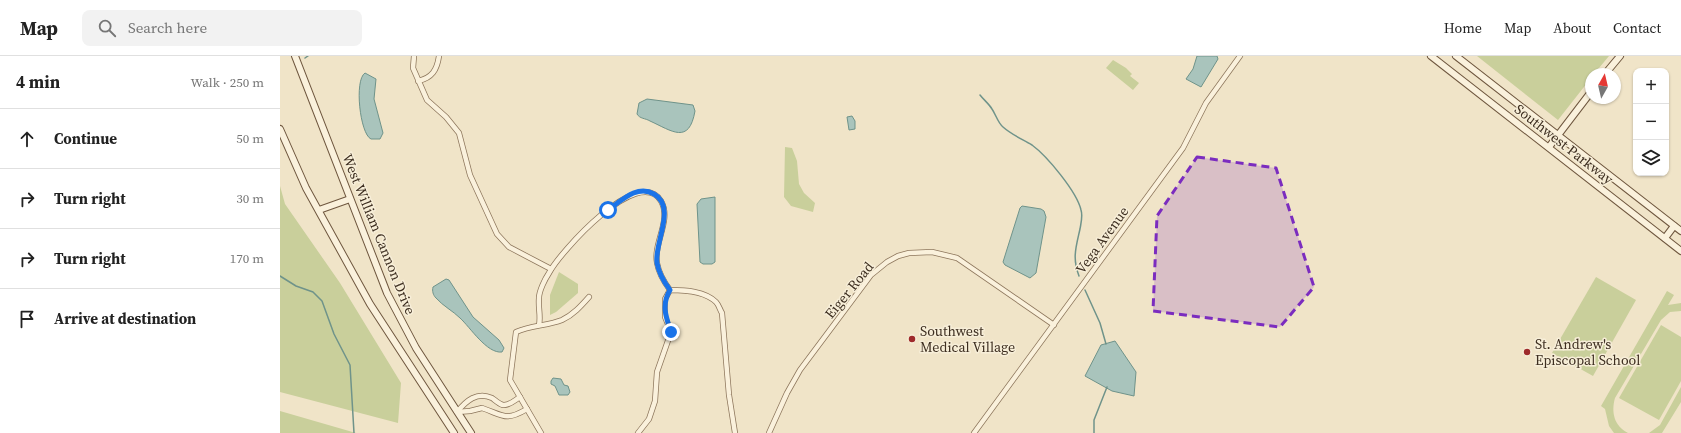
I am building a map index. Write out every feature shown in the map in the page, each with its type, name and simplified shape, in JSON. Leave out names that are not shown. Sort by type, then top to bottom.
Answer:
[{"type":"main road","name":"West William Cannon Drive","points":[[295,56],[387,294],[416,348],[471,433]]},
{"type":"main road","name":"Southwest Parkway","points":[[1431,56],[1681,251]]},
{"type":"main road","name":"Southwest Parkway","points":[[1456,56],[1681,231]]},
{"type":"main road","points":[[1610,68],[1620,56]]},
{"type":"main road","points":[[1548,147],[1585,100]]},
{"type":"main road","name":"West William Cannon Drive","points":[[280,129],[306,188],[370,304],[454,433]]},
{"type":"main road","points":[[319,210],[350,199]]},
{"type":"main road","points":[[1664,238],[1674,226]]},
{"type":"main road","points":[[444,418],[457,412]]},
{"type":"street","points":[[414,56],[413,68],[427,100],[446,117],[459,133],[470,175],[497,234],[509,246],[551,269]]},
{"type":"street","points":[[418,81],[425,79],[434,73],[439,56]]},
{"type":"street","name":"Vega Avenue","points":[[974,433],[1183,148],[1206,103],[1240,56]]},
{"type":"street","points":[[539,325],[541,317],[539,298],[551,269],[586,227],[630,195],[642,191],[650,192],[656,196],[664,208],[664,218],[657,262],[663,280],[670,290]]},
{"type":"street","name":"Eiger Road","points":[[769,433],[791,385],[800,370],[871,275],[887,262],[898,256],[909,253],[932,252],[957,258],[1054,325]]},
{"type":"street","points":[[638,433],[649,418],[654,401],[657,372],[671,332],[666,317],[665,298],[670,290]]},
{"type":"street","points":[[670,290],[686,290],[702,294],[716,302],[722,313],[729,395],[735,433]]},
{"type":"street","points":[[542,433],[510,380],[516,332],[562,320],[573,314],[589,297]]},
{"type":"street","points":[[457,412],[466,401],[477,396],[487,396],[503,404],[508,404],[520,397]]},
{"type":"street","points":[[457,412],[482,408],[496,415],[506,417],[514,416],[527,409]]},
{"type":"highlighted area","points":[[1197,157],[1276,168],[1314,287],[1280,327],[1153,311],[1157,216]]},
{"type":"green space","points":[[1477,56],[1609,56],[1599,68],[1585,68],[1585,86],[1558,120]]},
{"type":"green space","points":[[1113,60],[1126,68],[1132,74],[1130,76],[1139,83],[1133,90],[1106,68]]},
{"type":"green space","points":[[785,147],[792,148],[797,161],[799,184],[804,193],[815,203],[813,212],[791,206],[784,197]]},
{"type":"green space","points":[[280,186],[285,204],[340,283],[401,383],[398,423],[280,392]]},
{"type":"green space","points":[[559,272],[578,284],[578,293],[556,312],[550,315],[550,295]]},
{"type":"green space","points":[[1596,277],[1636,300],[1593,376],[1552,353]]},
{"type":"green space","points":[[1667,291],[1674,295],[1668,305],[1681,303],[1681,311],[1670,312],[1661,320],[1615,398],[1613,408],[1615,418],[1620,427],[1628,433],[1614,433],[1609,426],[1605,409],[1601,406]]},
{"type":"green space","points":[[1661,325],[1681,337],[1681,381],[1659,420],[1619,398]]},
{"type":"green space","points":[[1681,387],[1681,402],[1662,433],[1649,433],[1660,425]]},
{"type":"green space","points":[[280,411],[356,433],[280,433]]},
{"type":"water","points":[[1197,56],[1217,56],[1218,59],[1201,87],[1186,79],[1193,69]]},
{"type":"water","points":[[365,73],[376,79],[374,99],[383,133],[380,139],[371,139],[367,135],[361,118],[359,96],[362,78]]},
{"type":"water","points":[[647,99],[693,105],[695,111],[689,128],[684,132],[672,131],[640,117],[637,114],[639,103]]},
{"type":"water","points":[[852,116],[855,121],[855,129],[849,130],[847,117]]},
{"type":"water","points":[[715,197],[715,262],[712,264],[703,264],[700,262],[697,204],[701,199]]},
{"type":"water","points":[[1022,206],[1041,209],[1044,211],[1046,217],[1036,273],[1030,278],[1005,265],[1003,262],[1020,208]]},
{"type":"water","points":[[446,279],[449,280],[473,317],[499,340],[504,348],[502,352],[491,349],[479,339],[460,318],[435,297],[433,287]]},
{"type":"water","points":[[1115,341],[1136,372],[1134,396],[1112,391],[1085,376],[1101,345]]},
{"type":"water","points":[[553,378],[561,379],[564,385],[568,386],[570,392],[568,395],[559,395],[555,386],[551,384]]},
{"type":"waterway","points":[[980,95],[991,107],[1001,125],[1038,150],[1061,175],[1074,194],[1082,215],[1075,252],[1079,276]]},
{"type":"waterway","points":[[280,276],[296,286],[313,292],[322,301],[334,334],[350,365],[354,433]]},
{"type":"waterway","points":[[1085,290],[1100,323],[1106,344]]},
{"type":"waterway","points":[[1094,433],[1094,420],[1107,387]]},
{"type":"place","name":"Southwest Medical Village","points":[[912,339]]},
{"type":"place","name":"St. Andrew's Episcopal School","points":[[1527,352]]},
{"type":"route","points":[[608,210],[630,195],[642,191],[650,192],[661,201],[664,208],[664,218],[657,252],[657,262],[663,280],[670,290],[665,298],[666,317],[671,332]]}]
